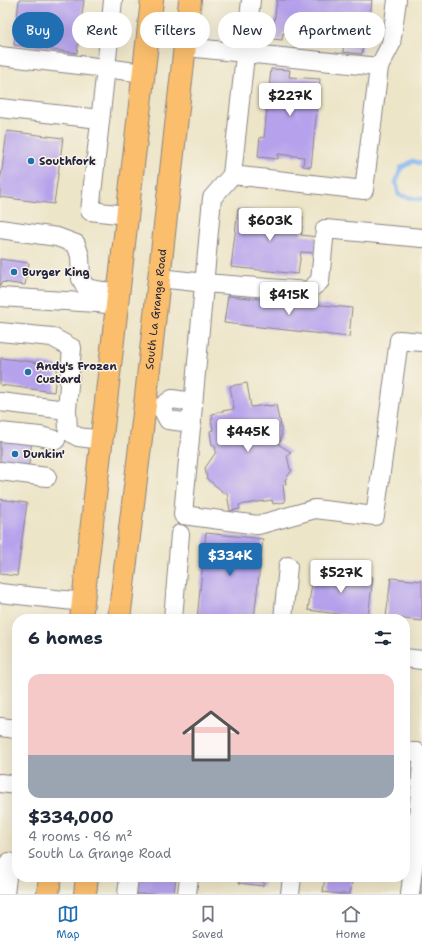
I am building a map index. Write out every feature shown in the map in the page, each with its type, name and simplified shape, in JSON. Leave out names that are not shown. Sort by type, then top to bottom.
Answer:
[{"type":"highway","points":[[82,610],[152,0]]},
{"type":"highway","name":"South La Grange Road","points":[[189,12],[190,0]]},
{"type":"highway","name":"South La Grange Road","points":[[120,614],[153,406],[159,278],[186,48]]},
{"type":"highway","points":[[48,894],[49,882]]},
{"type":"highway","points":[[85,894],[86,882]]},
{"type":"street","points":[[113,0],[90,211],[127,215]]},
{"type":"street","points":[[251,0],[232,175],[212,198],[183,515],[258,525],[315,509],[375,516],[399,340],[422,342]]},
{"type":"street","points":[[232,175],[364,190],[379,67],[391,44],[397,0]]},
{"type":"street","points":[[196,48],[379,67]]},
{"type":"street","points":[[0,56],[143,73]]},
{"type":"street","points":[[0,108],[100,119]]},
{"type":"street","points":[[0,229],[57,237],[76,244],[80,256],[81,279],[86,288],[103,291],[118,299]]},
{"type":"street","points":[[159,278],[308,291],[320,281],[325,229],[422,238]]},
{"type":"street","points":[[0,291],[21,293],[33,299]]},
{"type":"street","points":[[0,297],[97,302],[118,299]]},
{"type":"street","points":[[0,332],[52,337],[72,348],[68,431],[78,437],[102,440]]},
{"type":"street","points":[[0,394],[33,400],[40,406]]},
{"type":"street","points":[[192,422],[168,420],[153,406],[172,399],[194,402]]},
{"type":"street","points":[[0,402],[68,410]]},
{"type":"street","points":[[0,432],[40,436],[56,440]]},
{"type":"street","points":[[0,471],[47,477]]},
{"type":"street","points":[[173,614],[180,534]]},
{"type":"street","points":[[283,614],[288,566]]},
{"type":"street","points":[[0,593],[82,610]]},
{"type":"street","points":[[410,659],[422,660]]},
{"type":"street","points":[[0,727],[12,728]]},
{"type":"street","points":[[410,752],[418,752],[422,757]]},
{"type":"street","points":[[410,894],[416,844],[422,762]]},
{"type":"street","points":[[5,894],[9,862]]},
{"type":"street","points":[[126,894],[128,882]]},
{"type":"street","points":[[187,894],[188,882]]},
{"type":"street","points":[[290,894],[291,882]]},
{"type":"building","points":[[19,0],[84,0],[82,12],[72,12],[72,48],[78,48],[77,53],[38,48],[64,48],[64,12],[18,12]]},
{"type":"building","points":[[277,0],[372,0],[371,12],[284,12],[284,33],[282,40],[276,39],[275,12]]},
{"type":"building","points":[[343,48],[362,48],[362,54],[343,52]]},
{"type":"building","points":[[271,69],[290,70],[289,77],[320,79],[311,167],[303,166],[304,157],[278,154],[278,159],[258,157],[260,137],[264,138]]},
{"type":"building","name":"Southfork","points":[[7,131],[63,138],[54,204],[0,197],[0,184]]},
{"type":"building","points":[[238,209],[303,217],[301,235],[317,237],[315,253],[301,252],[298,274],[231,267]]},
{"type":"building","name":"Burger King","points":[[0,259],[29,263],[25,285],[2,282],[0,286]]},
{"type":"building","points":[[228,296],[352,308],[349,337],[224,323]]},
{"type":"building","name":"Andy's Frozen Custard","points":[[1,358],[57,365],[54,392],[0,385]]},
{"type":"building","points":[[247,383],[251,407],[276,405],[282,436],[281,441],[278,441],[278,444],[291,452],[287,455],[290,469],[292,470],[285,480],[286,484],[283,485],[285,502],[273,504],[272,500],[239,505],[240,509],[230,511],[227,493],[222,493],[221,490],[207,479],[205,468],[216,452],[215,445],[212,445],[210,431],[213,430],[211,419],[213,419],[212,414],[234,409],[230,386]]},
{"type":"building","name":"Dunkin'","points":[[0,435],[32,440],[28,472],[0,468]]},
{"type":"building","points":[[0,499],[27,503],[17,576],[0,574]]},
{"type":"building","points":[[206,533],[263,539],[255,614],[198,614]]},
{"type":"building","points":[[314,569],[373,577],[368,614],[338,614],[308,610]]},
{"type":"building","points":[[391,578],[422,581],[422,621],[410,620],[410,614],[386,614]]},
{"type":"building","points":[[416,873],[422,873],[422,894],[416,894]]},
{"type":"building","points":[[136,882],[175,882],[174,894],[135,894]]},
{"type":"building","points":[[239,882],[263,882],[263,886]]},
{"type":"building","points":[[324,882],[352,882],[350,894],[323,892]]},
{"type":"waterway","points":[[422,164],[413,161],[401,168],[396,182],[399,195],[422,199]]},
{"type":"place","name":"Southfork","points":[[31,161]]},
{"type":"place","name":"Burger King","points":[[14,272]]},
{"type":"place","name":"Andy's Frozen Custard","points":[[28,372]]},
{"type":"place","name":"Dunkin'","points":[[15,454]]}]
